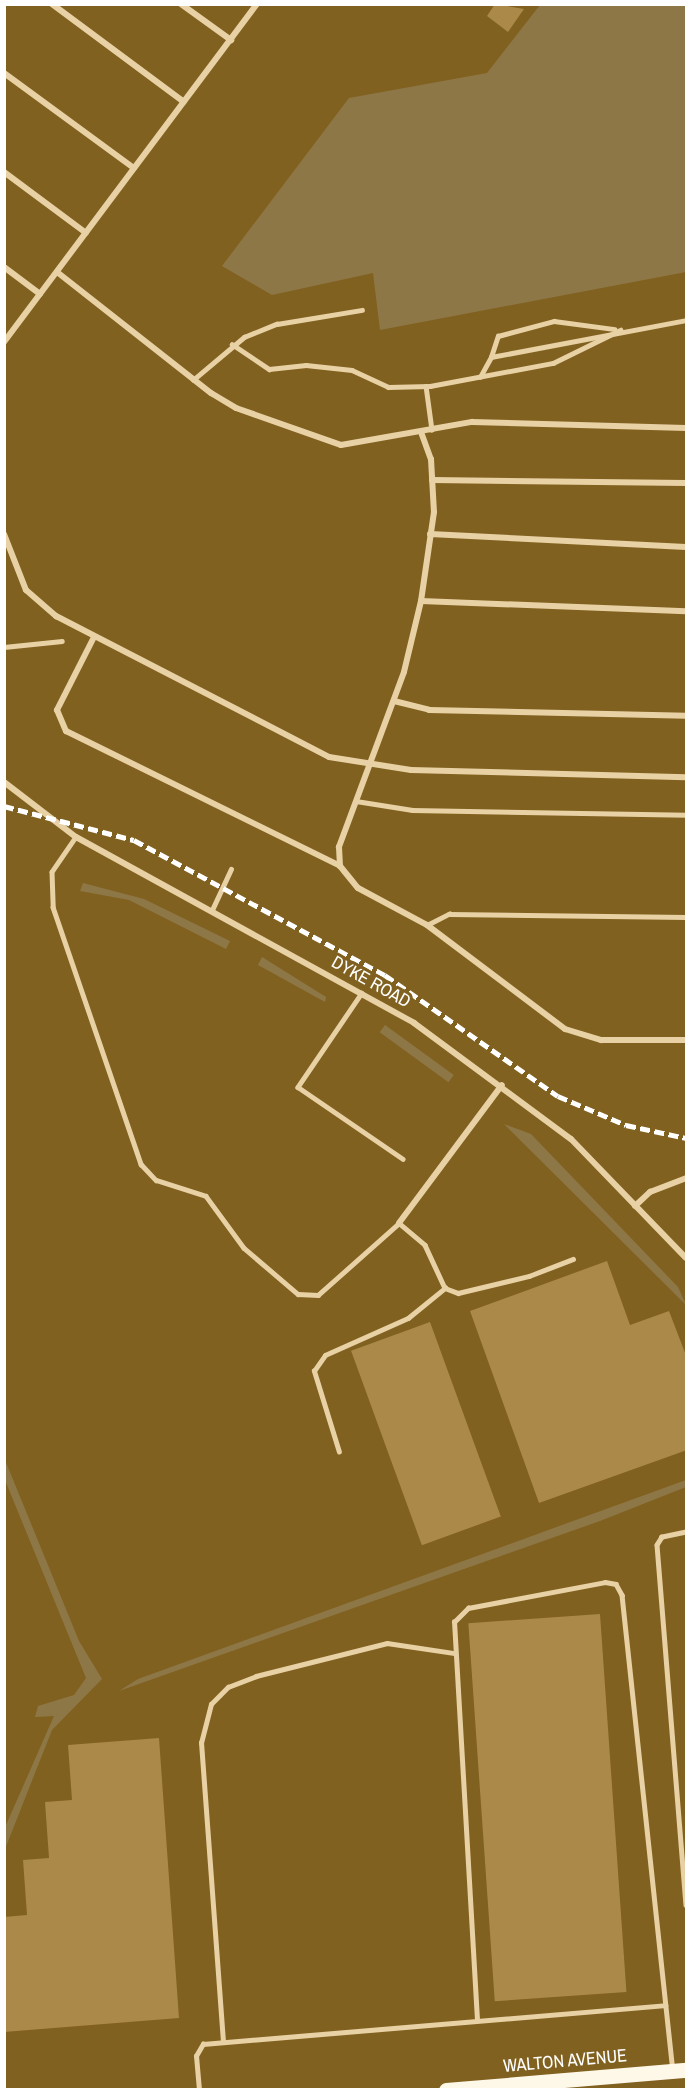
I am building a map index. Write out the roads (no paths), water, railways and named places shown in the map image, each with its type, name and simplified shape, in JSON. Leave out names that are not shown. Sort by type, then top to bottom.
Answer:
[{"type":"main road","name":"WALTON AVENUE","points":[[446,2090],[563,2086],[680,2071]]},
{"type":"street","points":[[52,4],[184,102]]},
{"type":"street","points":[[181,4],[231,40]]},
{"type":"street","points":[[4,342],[257,4]]},
{"type":"street","points":[[4,73],[135,168]]},
{"type":"street","points":[[4,172],[86,233]]},
{"type":"street","points":[[4,267],[40,294]]},
{"type":"street","points":[[57,272],[193,380],[236,408],[341,445],[472,422],[687,428]]},
{"type":"street","points":[[340,866],[339,847],[394,701],[421,601],[430,534],[432,480],[421,432]]},
{"type":"street","points":[[432,480],[687,483]]},
{"type":"street","points":[[4,534],[26,590],[56,616],[329,757],[370,766],[687,777]]},
{"type":"street","points":[[430,534],[687,548]]},
{"type":"street","points":[[421,601],[687,611]]},
{"type":"street","points":[[94,637],[57,710],[66,731],[340,866],[358,888],[427,925],[565,1029],[601,1040],[687,1040]]},
{"type":"street","points":[[394,701],[429,710],[687,716]]},
{"type":"street","name":"DYKE ROAD","points":[[4,782],[76,837],[362,993],[502,1086],[571,1139],[687,1258]]},
{"type":"street","points":[[399,1223],[502,1086]]},
{"type":"street","points":[[635,1206],[650,1192],[687,1178]]},
{"type":"lane","points":[[193,380],[232,344],[277,324],[362,310]]},
{"type":"lane","points":[[491,357],[620,330],[687,320]]},
{"type":"lane","points":[[480,377],[491,357],[498,336],[554,321],[620,330]]},
{"type":"lane","points":[[232,344],[269,369],[306,365],[352,370],[388,387],[426,386],[553,363],[620,330]]},
{"type":"lane","points":[[426,386],[432,430]]},
{"type":"lane","points":[[4,647],[62,641]]},
{"type":"lane","points":[[356,801],[412,810],[687,815]]},
{"type":"lane","points":[[76,837],[52,872],[53,907],[141,1164],[156,1180],[206,1196],[244,1248],[298,1294],[318,1295],[399,1223],[426,1245],[445,1288],[458,1293],[492,1285],[573,1259]]},
{"type":"lane","points":[[212,910],[231,869]]},
{"type":"lane","points":[[427,925],[449,914],[687,917]]},
{"type":"lane","points":[[362,993],[298,1087],[403,1159]]},
{"type":"lane","points":[[339,1452],[314,1371],[325,1355],[408,1318],[445,1288]]},
{"type":"lane","points":[[687,1532],[662,1537],[657,1545],[687,1905]]},
{"type":"lane","points":[[477,2020],[454,1622],[468,1608],[605,1582],[616,1584],[622,1595],[665,2005],[680,2071]]},
{"type":"lane","points":[[223,2042],[201,1743],[211,1704],[228,1687],[256,1676],[387,1643],[454,1653]]},
{"type":"lane","points":[[199,2090],[198,2050],[203,2044],[665,2005]]},
{"type":"railway","points":[[4,806],[134,840],[385,975],[558,1096],[626,1125],[686,1138]]}]
